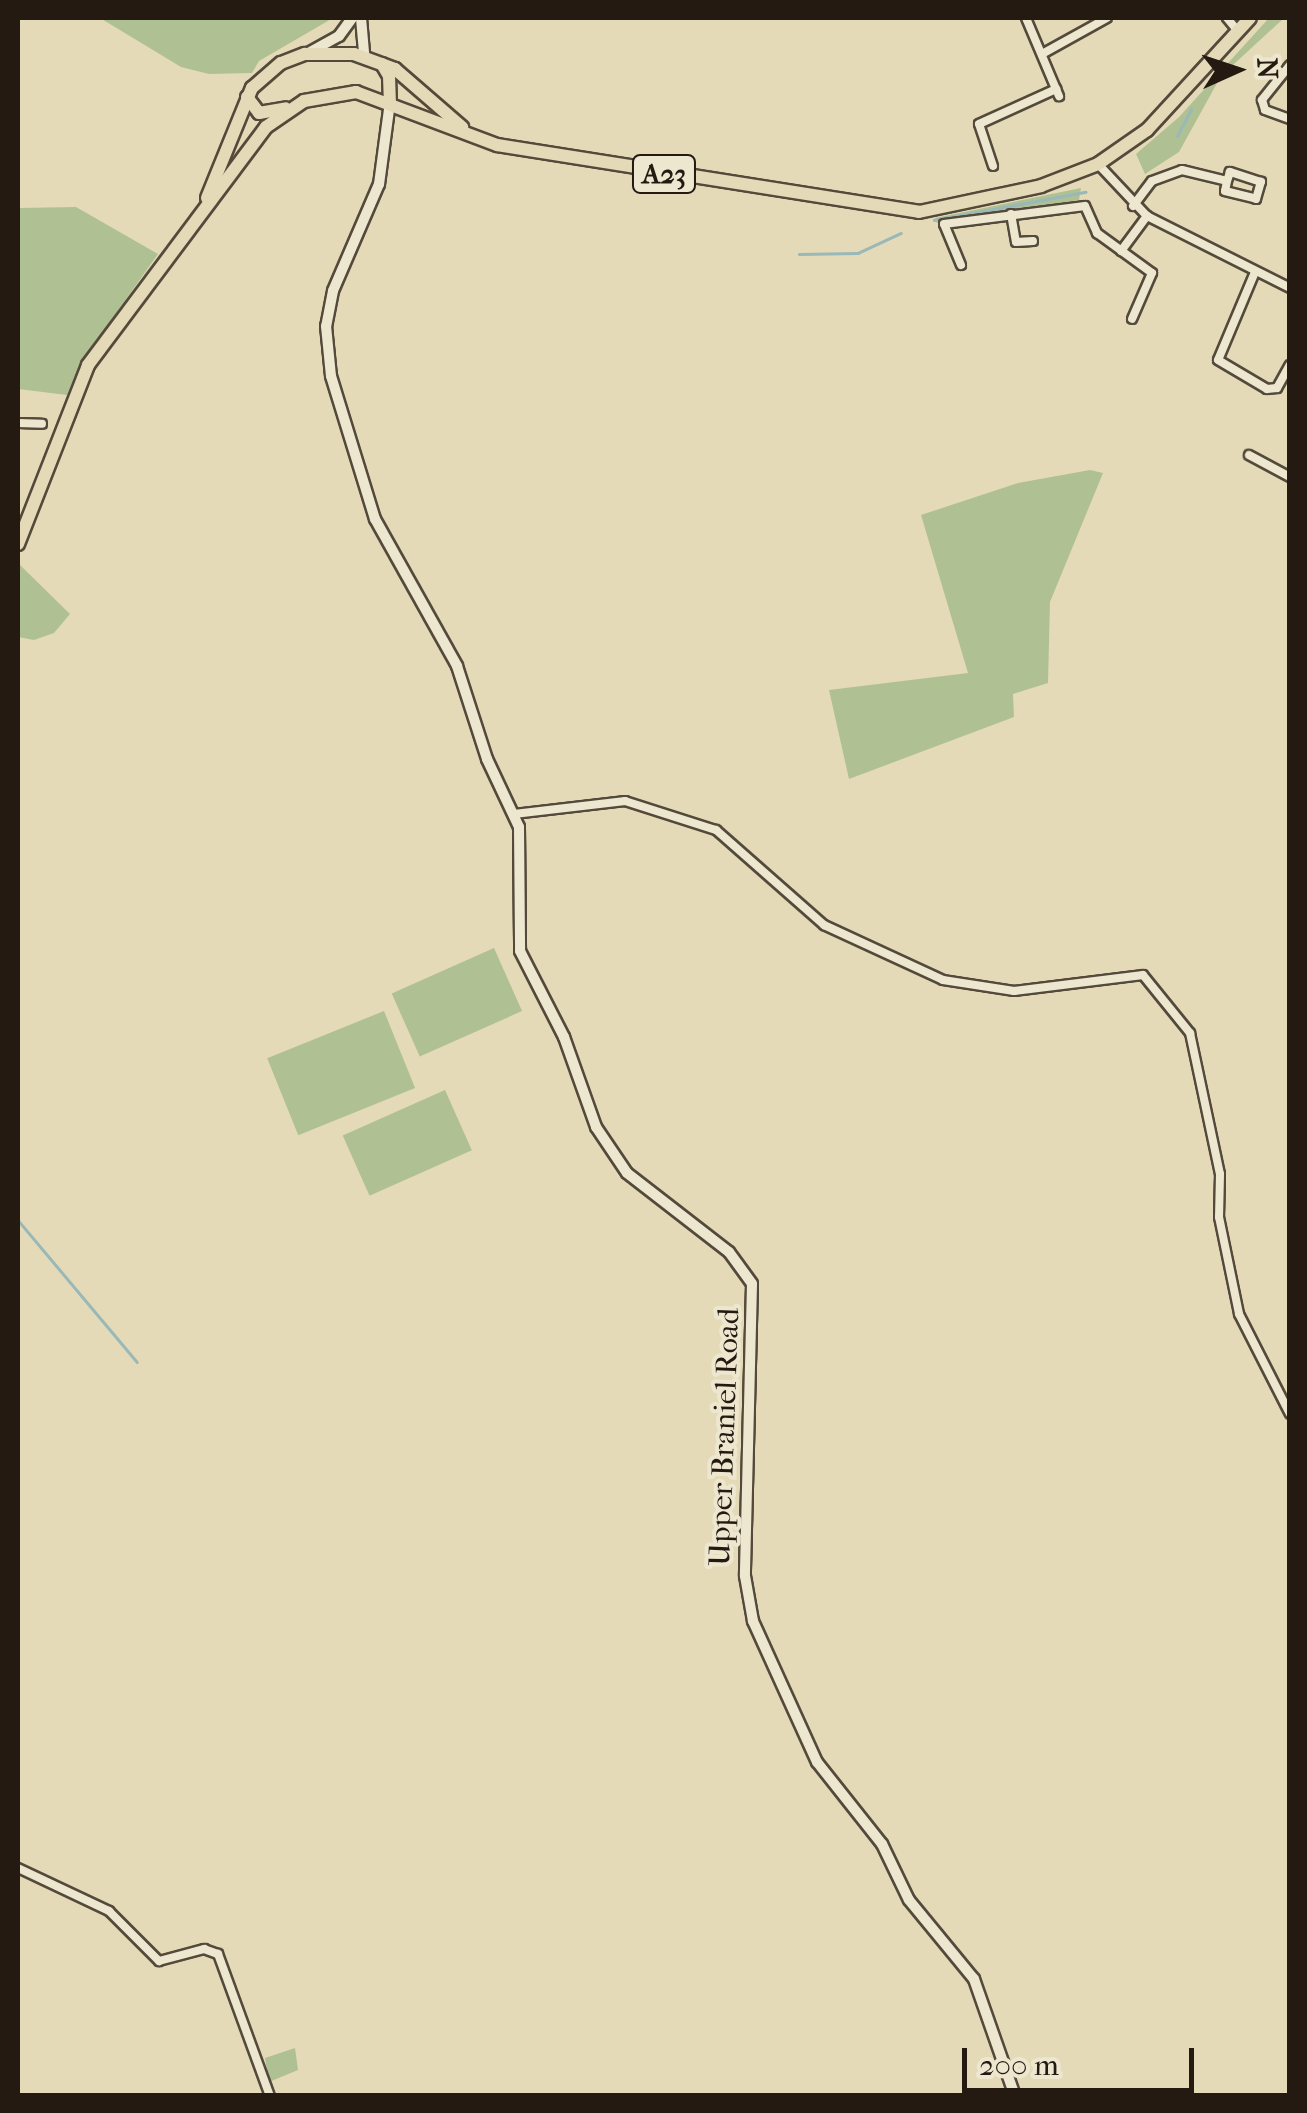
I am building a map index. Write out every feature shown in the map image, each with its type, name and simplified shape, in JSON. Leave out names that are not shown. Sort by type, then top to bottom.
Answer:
[{"type":"main road","name":"A23","points":[[247,96],[259,113],[330,92],[384,100],[478,137],[626,168],[919,212],[1041,186],[1098,164],[1147,130],[1250,18]]},
{"type":"main road","name":"A23","points":[[194,222],[247,96],[281,63],[305,54],[364,56],[380,62],[478,137]]},
{"type":"main road","points":[[380,62],[390,76],[384,100]]},
{"type":"main road","name":"A23","points":[[18,539],[82,376],[266,128],[298,104]]},
{"type":"street","points":[[305,54],[340,36],[352,18]]},
{"type":"street","points":[[361,18],[364,56]]},
{"type":"street","points":[[993,166],[979,124],[1057,92],[1026,18]]},
{"type":"street","points":[[1042,54],[1107,18]]},
{"type":"street","points":[[1228,18],[1237,30]]},
{"type":"street","points":[[1290,65],[1266,86],[1262,106],[1290,119]]},
{"type":"street","name":"Upper Braniel Road","points":[[384,100],[389,124],[371,209],[333,291],[328,357],[375,519],[457,666],[487,759],[514,814],[520,838],[520,952],[564,1037],[596,1127],[627,1173],[730,1252],[752,1284],[745,1576],[754,1621],[817,1762],[882,1844],[909,1900],[974,1979],[1015,2096]]},
{"type":"street","points":[[974,152],[985,148]]},
{"type":"street","points":[[1098,164],[1147,216],[1290,288]]},
{"type":"street","points":[[1134,206],[1152,181],[1174,171],[1227,181]]},
{"type":"street","points":[[1230,172],[1261,182],[1256,199],[1225,191],[1227,181],[1230,172]]},
{"type":"street","points":[[961,265],[944,224],[1085,206],[1097,233],[1152,273],[1132,319]]},
{"type":"street","points":[[1010,214],[1016,242],[1033,242]]},
{"type":"street","points":[[1122,251],[1147,216]]},
{"type":"street","points":[[1254,272],[1218,360],[1267,389],[1277,388],[1290,365]]},
{"type":"street","points":[[18,423],[42,424]]},
{"type":"street","points":[[1249,455],[1290,478]]},
{"type":"street","points":[[514,814],[625,801],[716,830],[824,925],[943,980],[1014,992],[1143,975],[1190,1033],[1220,1174],[1219,1217],[1238,1314],[1290,1414]]},
{"type":"street","points":[[18,1868],[109,1911],[159,1961],[204,1949],[218,1954],[270,2096]]},
{"type":"green space","points":[[100,18],[333,18],[259,61],[252,73],[209,74],[181,67]]},
{"type":"green space","points":[[1269,18],[1284,18],[1221,76],[1179,152],[1145,174],[1136,154],[1179,117]]},
{"type":"green space","points":[[1081,188],[1079,200],[937,223],[935,218]]},
{"type":"green space","points":[[76,207],[158,254],[80,364],[67,395],[18,389],[18,208]]},
{"type":"green space","points":[[1090,470],[1103,473],[1050,602],[1048,683],[1013,694],[1014,717],[849,779],[829,690],[968,673],[921,515],[1018,483]]},
{"type":"green space","points":[[20,565],[70,614],[54,633],[34,640],[18,637]]},
{"type":"green space","points":[[494,948],[522,1011],[420,1057],[392,994]]},
{"type":"green space","points":[[384,1011],[415,1088],[298,1135],[267,1058]]},
{"type":"green space","points":[[445,1090],[472,1150],[370,1196],[343,1136]]},
{"type":"green space","points":[[295,2048],[298,2070],[269,2082],[265,2058]]},
{"type":"waterway","points":[[1177,136],[1191,110]]},
{"type":"waterway","points":[[934,220],[1085,192]]},
{"type":"waterway","points":[[799,254],[858,253],[901,233]]},
{"type":"waterway","points":[[18,1220],[137,1362]]}]
